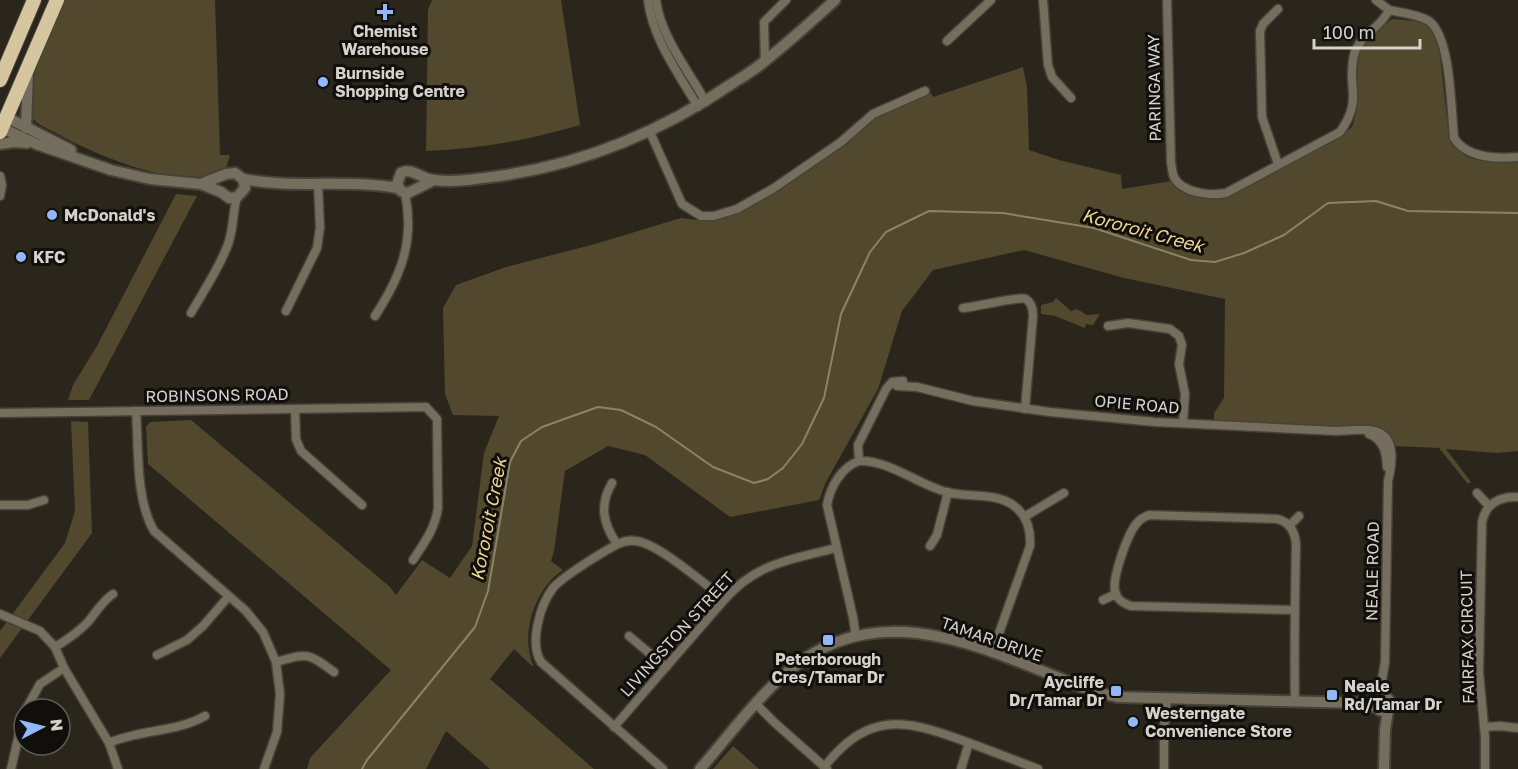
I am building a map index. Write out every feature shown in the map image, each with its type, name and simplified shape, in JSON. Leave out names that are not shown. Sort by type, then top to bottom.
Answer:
[{"type":"highway","points":[[1,75],[34,0]]},
{"type":"highway","points":[[3,126],[57,0]]},
{"type":"street","points":[[648,0],[650,17],[661,40],[702,104]]},
{"type":"street","points":[[656,0],[660,19],[702,104]]},
{"type":"street","points":[[765,62],[764,22],[786,0]]},
{"type":"street","points":[[0,144],[14,141],[36,144],[111,170],[150,179],[201,184],[235,191],[264,183],[408,186],[434,180],[480,179],[524,172],[576,159],[650,132],[702,104],[765,62],[835,0]]},
{"type":"street","points":[[947,42],[991,0]]},
{"type":"street","points":[[1043,0],[1048,65],[1052,77],[1071,98]]},
{"type":"street","name":"PARINGA WAY","points":[[1167,0],[1173,176],[1179,184],[1203,194],[1215,195],[1226,193],[1278,164]]},
{"type":"street","points":[[1376,0],[1389,10],[1420,16],[1430,22],[1439,32],[1444,46],[1454,138],[1458,144],[1465,150],[1477,154],[1502,159],[1518,157]]},
{"type":"street","points":[[1278,9],[1263,24],[1260,31],[1262,117],[1278,164],[1340,132],[1350,118],[1354,106],[1353,57],[1357,46],[1386,16],[1389,10],[1385,0]]},
{"type":"street","points":[[26,128],[29,65]]},
{"type":"street","points":[[650,132],[684,207],[704,216],[714,216],[737,209],[774,188],[841,142],[873,114],[925,91]]},
{"type":"street","points":[[3,126],[26,128],[62,145],[86,160]]},
{"type":"street","points":[[3,126],[36,144]]},
{"type":"street","points":[[191,314],[227,248],[233,229],[235,173],[231,172],[201,184]]},
{"type":"street","points":[[0,176],[2,185],[0,196]]},
{"type":"street","points":[[222,177],[219,183],[235,191]]},
{"type":"street","points":[[286,311],[317,248],[320,228],[318,184]]},
{"type":"street","points":[[375,315],[404,258],[409,239],[408,186]]},
{"type":"street","points":[[963,308],[979,307],[1015,298],[1025,299],[1030,304],[1033,316],[1025,409]]},
{"type":"street","points":[[1108,326],[1128,323],[1170,329],[1179,336],[1182,345],[1179,364],[1185,393],[1183,423]]},
{"type":"street","name":"OPIE ROAD","points":[[859,462],[858,445],[878,406],[897,384],[973,401],[1025,409],[1183,423],[1357,432],[1375,436],[1385,442]]},
{"type":"street","name":"ROBINSONS ROAD","points":[[0,413],[426,407],[432,411],[436,419],[438,508],[436,522],[430,536],[413,560]]},
{"type":"street","points":[[295,409],[296,439],[301,451],[362,505]]},
{"type":"street","points":[[136,411],[142,502],[154,531],[246,611],[263,632],[276,662],[280,694],[277,732],[264,769]]},
{"type":"street","name":"NEALE ROAD","points":[[1384,769],[1381,703],[1386,662],[1389,481],[1385,442]]},
{"type":"street","points":[[858,636],[828,512],[828,499],[842,473],[850,465],[859,462],[877,463],[948,492],[1001,499],[1015,506],[1024,517],[1030,532],[1030,546],[990,652]]},
{"type":"street","points":[[612,483],[605,499],[604,519],[607,529],[617,544]]},
{"type":"street","points":[[930,546],[937,535],[948,492]]},
{"type":"street","points":[[1024,517],[1064,493]]},
{"type":"street","points":[[1477,493],[1489,506],[1500,498],[1518,496]]},
{"type":"street","points":[[0,505],[28,505],[44,501]]},
{"type":"street","name":"FAIRFAX CIRCUIT","points":[[1485,769],[1479,672],[1482,532],[1483,516],[1489,506]]},
{"type":"street","points":[[1293,702],[1295,610],[1296,544],[1294,534],[1282,520],[1149,515],[1139,520],[1133,529],[1114,585],[1120,601],[1138,608],[1295,610]]},
{"type":"street","points":[[1289,526],[1299,516]]},
{"type":"street","points":[[663,769],[541,662],[536,651],[535,639],[547,598],[562,580],[617,544],[631,541],[649,544],[725,599]]},
{"type":"street","name":"LIVINGSTON STREET","points":[[614,727],[743,581],[765,568],[836,548]]},
{"type":"street","points":[[55,647],[73,636],[88,622],[102,601],[113,594]]},
{"type":"street","points":[[1103,600],[1116,594]]},
{"type":"street","points":[[157,655],[187,640],[203,626],[229,596]]},
{"type":"street","points":[[0,614],[40,631],[55,647],[64,668],[109,743],[118,769]]},
{"type":"street","name":"TAMAR DRIVE","points":[[700,769],[777,682],[796,666],[826,648],[858,636],[886,632],[944,636],[1104,695],[1130,699],[1381,703]]},
{"type":"street","points":[[629,636],[666,667]]},
{"type":"street","points":[[276,662],[302,655],[312,656],[334,672]]},
{"type":"street","points":[[33,697],[40,684],[64,668]]},
{"type":"street","points":[[1164,700],[1164,769]]},
{"type":"street","points":[[755,706],[826,768],[836,753],[849,741],[867,730],[881,725],[894,724],[917,725],[1038,769]]},
{"type":"street","points":[[109,743],[120,738],[190,725],[206,716]]},
{"type":"street","points":[[1484,727],[1518,728]]},
{"type":"street","points":[[961,769],[969,743]]},
{"type":"shaded area","points":[[65,0],[215,0],[220,155],[230,155],[226,169],[205,179],[147,171],[88,149],[34,119],[29,113],[33,67]]},
{"type":"shaded area","points":[[432,0],[561,0],[580,125],[504,143],[426,151],[428,10]]},
{"type":"shaded area","points":[[1392,19],[1416,21],[1426,25],[1438,39],[1449,136],[1457,149],[1464,155],[1475,159],[1518,160],[1518,451],[1497,453],[1446,449],[1471,482],[1468,484],[1439,448],[1393,446],[1388,436],[1274,424],[1214,421],[1214,413],[1224,398],[1225,299],[1124,278],[1024,250],[933,270],[902,311],[878,389],[826,482],[819,500],[730,517],[645,455],[608,446],[565,471],[551,561],[563,570],[545,588],[533,613],[528,640],[533,665],[514,649],[490,679],[594,769],[490,769],[446,731],[426,769],[307,769],[310,758],[391,670],[148,464],[146,427],[150,422],[191,420],[389,586],[396,595],[422,560],[450,578],[472,546],[484,453],[499,416],[453,415],[445,394],[443,308],[456,285],[506,267],[595,244],[681,218],[705,221],[727,218],[761,201],[838,150],[879,114],[931,93],[933,97],[1023,67],[1027,87],[1029,150],[1121,175],[1122,189],[1172,181],[1174,186],[1193,193],[1211,198],[1224,198],[1330,143],[1352,127],[1357,110],[1359,53],[1370,37]]},
{"type":"shaded area","points":[[176,194],[197,196],[89,400],[68,400],[73,385],[97,346]]},
{"type":"shaded area","points":[[1056,298],[1071,311],[1077,309],[1087,315],[1100,314],[1093,325],[1086,324],[1085,328],[1055,316],[1041,314],[1041,305],[1053,302]]},
{"type":"shaded area","points":[[71,421],[88,422],[92,533],[0,658],[0,631],[65,543],[75,511]]},
{"type":"shaded area","points":[[733,746],[759,769],[713,769]]},
{"type":"waterway","name":"Kororoit Creek","points":[[362,769],[475,627],[488,591],[510,462],[521,441],[542,427],[598,407],[621,410],[656,427],[713,467],[754,483],[768,479],[783,468],[802,444],[824,398],[841,314],[870,252],[886,232],[929,211],[1003,213],[1094,228],[1191,260],[1215,262],[1244,253],[1284,235],[1328,203],[1376,201],[1408,211],[1518,213]]},
{"type":"place","name":"Chemist Warehouse","points":[[385,12]]},
{"type":"place","name":"Burnside Shopping Centre","points":[[323,82]]},
{"type":"place","name":"McDonald's","points":[[52,215]]},
{"type":"place","name":"KFC","points":[[21,257]]},
{"type":"place","name":"Peterborough Cres/Tamar Dr","points":[[828,640]]},
{"type":"place","name":"Aycliffe Dr/Tamar Dr","points":[[1116,691]]},
{"type":"place","name":"Neale Rd/Tamar Dr","points":[[1332,695]]},
{"type":"place","name":"Westerngate Convenience Store","points":[[1133,722]]}]
